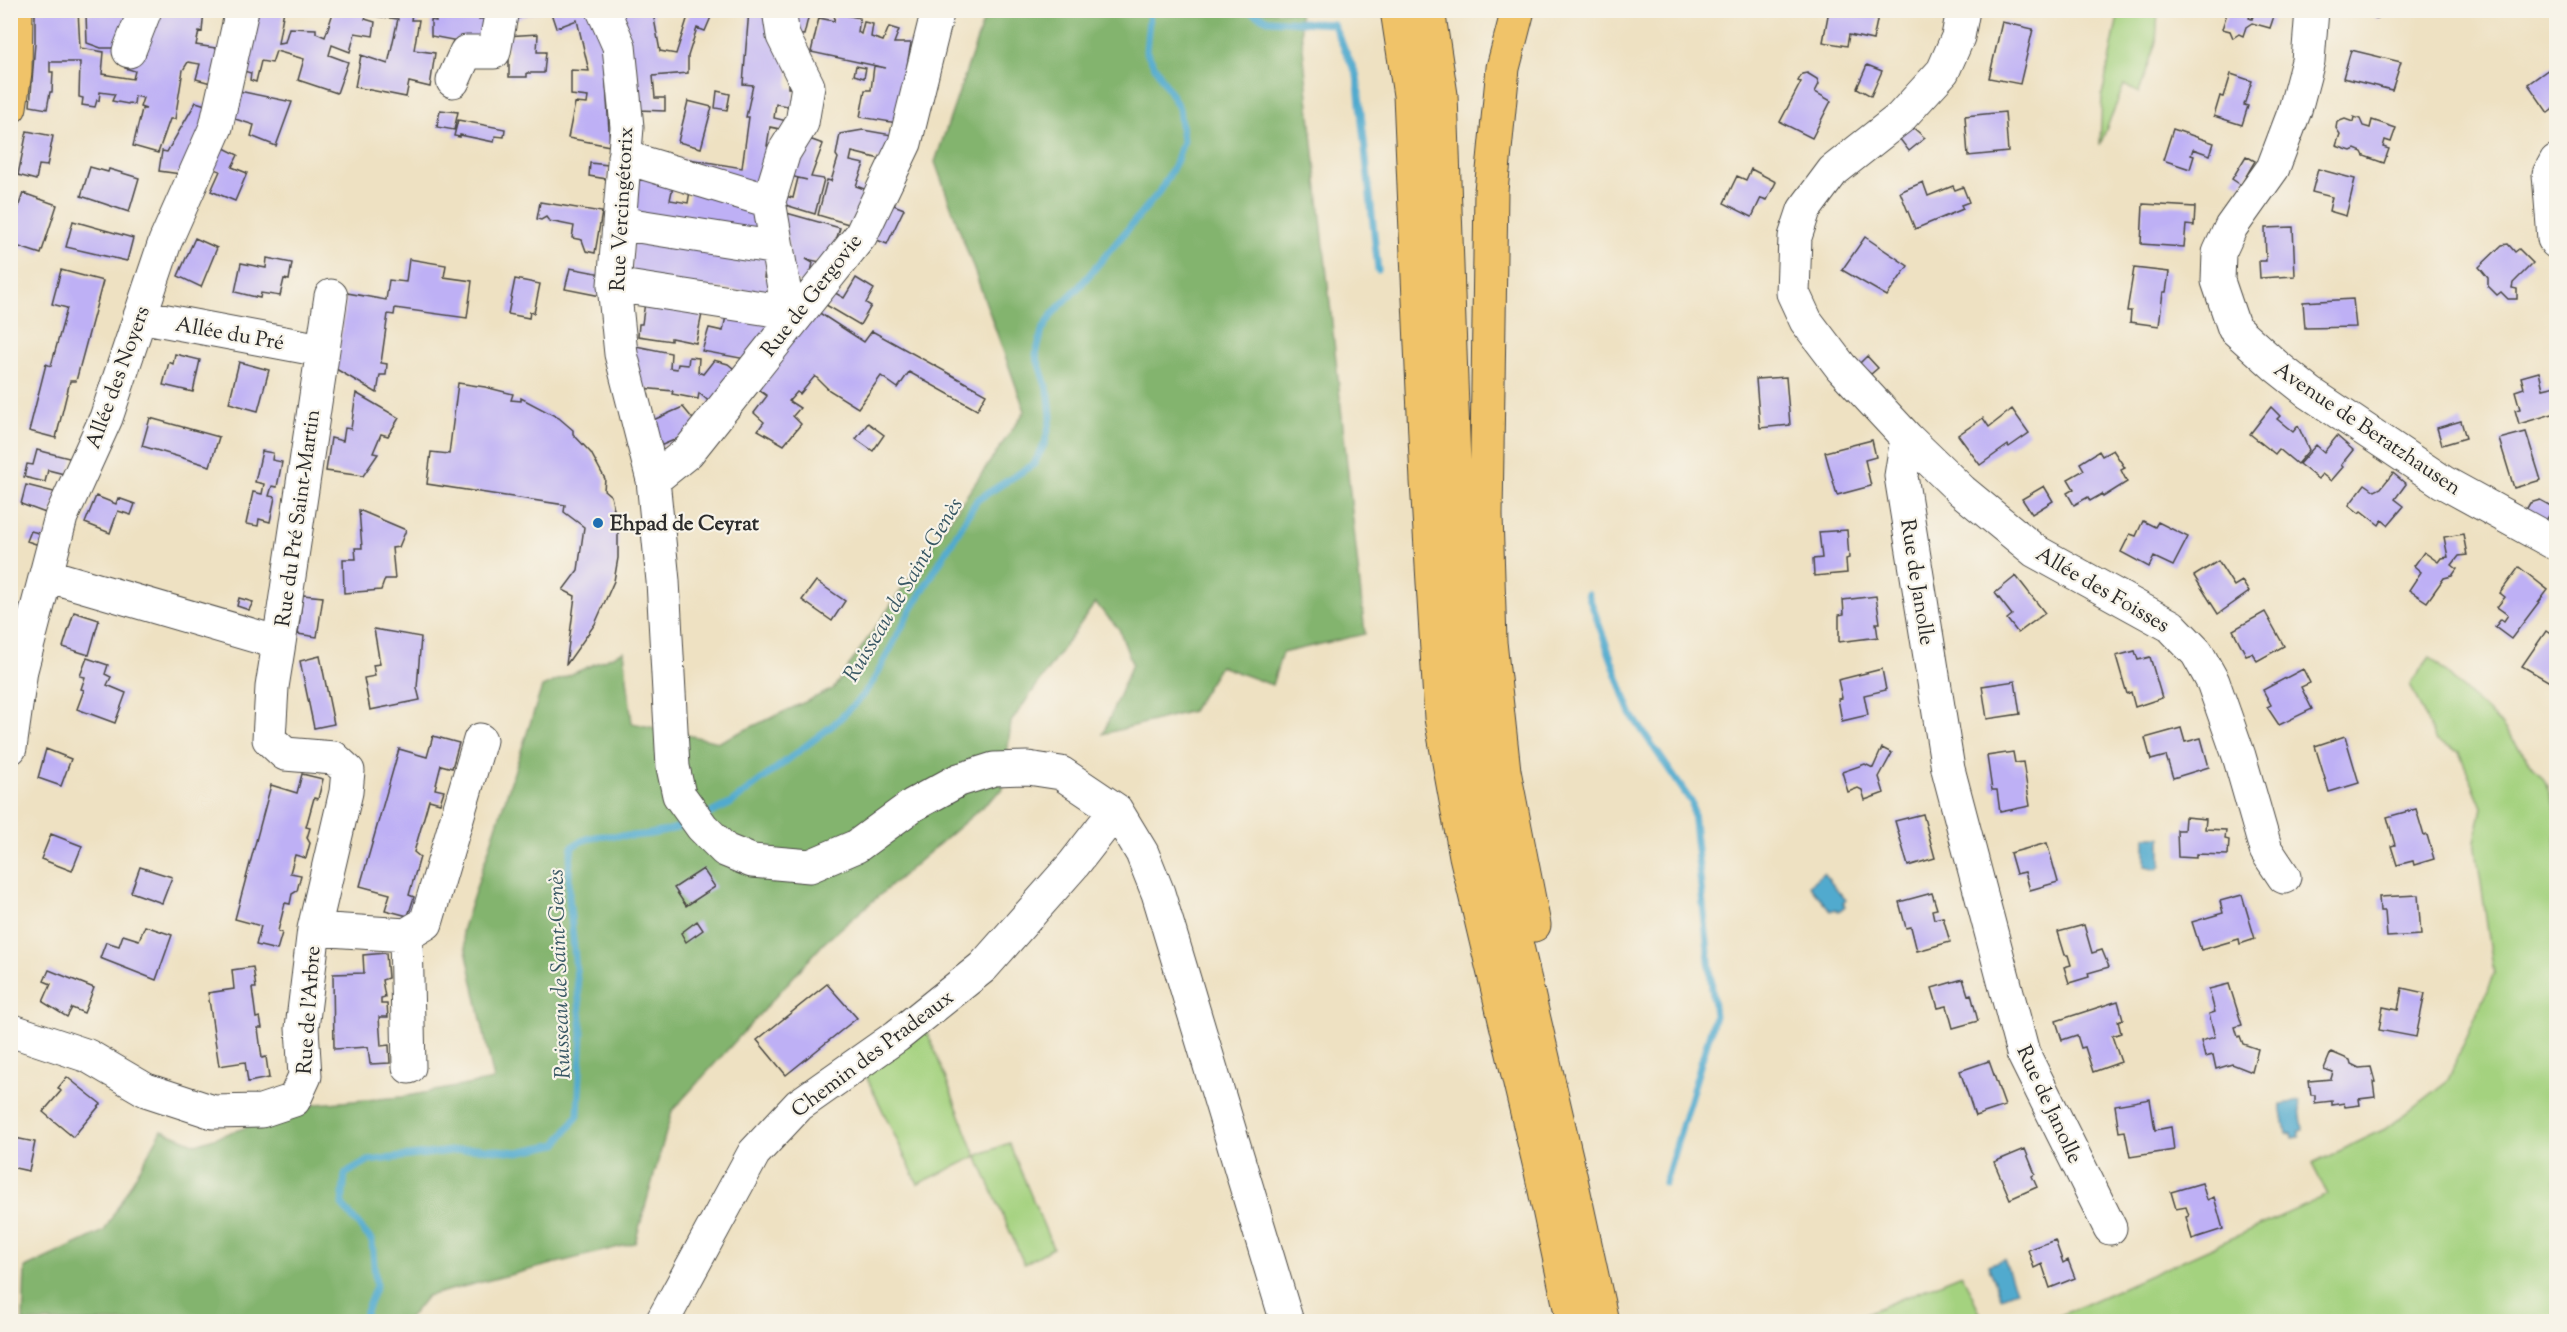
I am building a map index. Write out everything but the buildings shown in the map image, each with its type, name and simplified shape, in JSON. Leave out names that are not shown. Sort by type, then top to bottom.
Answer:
[{"type":"main road","points":[[10,107],[15,72],[16,10]]},
{"type":"main road","points":[[1397,10],[1410,94],[1427,481],[1442,718],[1466,856],[1540,1167],[1573,1322]]},
{"type":"main road","points":[[1428,10],[1441,95],[1454,465],[1470,717],[1495,852],[1602,1322]]},
{"type":"main road","points":[[1518,10],[1503,68],[1491,190],[1486,515],[1490,642],[1504,771],[1548,997],[1567,1161]]},
{"type":"street","points":[[129,51],[145,10]]},
{"type":"street","name":"Allée des Noyers","points":[[10,748],[21,670],[61,518],[106,418],[165,242],[216,127],[242,10]]},
{"type":"street","points":[[453,81],[466,52],[494,52],[501,10]]},
{"type":"street","name":"Rue Vercingétorix","points":[[603,10],[619,46],[627,127],[614,285],[621,354],[653,480],[663,581],[673,767],[679,795],[702,827],[725,850],[752,861],[810,866],[857,846],[914,805],[959,780],[994,769],[1028,768],[1060,773],[1116,810]]},
{"type":"street","points":[[614,285],[789,317],[769,201],[784,152],[802,123],[808,86],[783,36],[779,10]]},
{"type":"street","name":"Rue de Gergovie","points":[[653,480],[688,452],[789,317],[861,235],[905,143],[938,10]]},
{"type":"street","points":[[1907,438],[1841,366],[1806,321],[1793,293],[1796,237],[1804,210],[1833,171],[1900,118],[1943,71],[1958,37],[1963,10]]},
{"type":"street","name":"Avenue de Beratzhausen","points":[[2312,10],[2308,61],[2295,110],[2273,168],[2231,227],[2219,253],[2218,281],[2234,328],[2276,366],[2443,482],[2556,544]]},
{"type":"street","points":[[624,157],[769,201]]},
{"type":"street","points":[[2556,161],[2549,174],[2556,242]]},
{"type":"street","points":[[619,223],[777,248]]},
{"type":"street","name":"Rue du Pré Saint-Martin","points":[[46,575],[279,643],[321,350],[331,296]]},
{"type":"street","name":"Allée du Pré","points":[[140,316],[321,350]]},
{"type":"street","name":"Allée des Foisses","points":[[1907,438],[1962,491],[2035,551],[2170,626],[2197,653],[2213,682],[2239,756],[2266,850],[2284,878]]},
{"type":"street","name":"Rue de Janolle","points":[[1907,438],[1901,476],[1948,769],[2023,1053],[2110,1228]]},
{"type":"street","name":"Rue de l'Arbre","points":[[10,1030],[88,1056],[146,1090],[213,1112],[261,1111],[294,1100],[305,1076],[302,1028],[314,929],[346,792],[348,771],[334,758],[285,754],[269,739],[272,687],[279,643]]},
{"type":"street","points":[[314,929],[406,935],[426,923],[480,740]]},
{"type":"street","points":[[1116,810],[1142,854],[1158,893],[1287,1322]]},
{"type":"street","name":"Chemin des Pradeaux","points":[[662,1322],[754,1153],[799,1105],[897,1036],[983,967],[1074,864],[1116,810]]},
{"type":"street","points":[[406,935],[410,1067]]},
{"type":"green space","points":[[994,10],[1299,11],[1365,634],[1282,653],[1272,685],[1220,666],[1192,711],[1103,734],[1132,664],[1119,629],[1095,603],[1011,722],[1003,789],[824,943],[672,1111],[635,1243],[427,1296],[407,1321],[23,1322],[25,1268],[104,1231],[162,1130],[196,1144],[317,1104],[402,1097],[494,1080],[462,931],[542,687],[624,651],[632,723],[719,742],[833,689],[1025,411],[935,162],[984,19]]},
{"type":"green space","points":[[2119,11],[2158,11],[2156,42],[2139,93],[2124,85],[2100,145],[2102,96]]},
{"type":"green space","points":[[2430,657],[2501,725],[2545,781],[2556,811],[2556,1321],[2048,1321],[2328,1195],[2312,1164],[2385,1129],[2448,1080],[2494,974],[2475,841],[2482,807],[2459,752],[2436,741],[2410,684]]},
{"type":"green space","points":[[925,1026],[976,1156],[1009,1143],[1053,1248],[1024,1264],[977,1156],[918,1184],[863,1070]]},
{"type":"green space","points":[[1962,1274],[1984,1321],[1847,1321]]},
{"type":"water","points":[[2145,837],[2161,837],[2161,865],[2157,869],[2145,866]]},
{"type":"water","points":[[1823,873],[1846,900],[1843,903],[1845,906],[1839,911],[1835,909],[1831,911],[1809,885]]},
{"type":"water","points":[[2299,1101],[2303,1130],[2299,1131],[2300,1137],[2293,1138],[2292,1133],[2286,1134],[2281,1104]]},
{"type":"water","points":[[2004,1259],[2016,1291],[2001,1297],[1988,1265]]},
{"type":"waterway","name":"Ruisseau de Saint-Genès","points":[[704,816],[730,804],[833,725],[858,701],[874,680],[908,615],[977,500],[1034,464],[1045,443],[1051,417],[1049,395],[1036,355],[1042,331],[1053,313],[1079,287],[1161,190],[1177,160],[1183,141],[1179,108],[1146,51],[1150,10]]},
{"type":"waterway","points":[[1247,10],[1268,20],[1333,24],[1357,76],[1378,270]]},
{"type":"waterway","points":[[1588,594],[1631,714],[1692,803],[1715,1016],[1665,1183]]},
{"type":"waterway","name":"Ruisseau de Saint-Genès","points":[[362,1322],[376,1286],[372,1241],[342,1205],[345,1174],[368,1161],[476,1148],[518,1152],[557,1144],[578,1115],[582,1031],[569,897],[572,847],[593,837],[646,835],[689,823]]},
{"type":"place","name":"Ehpad de Ceyrat","points":[[598,523]]}]
